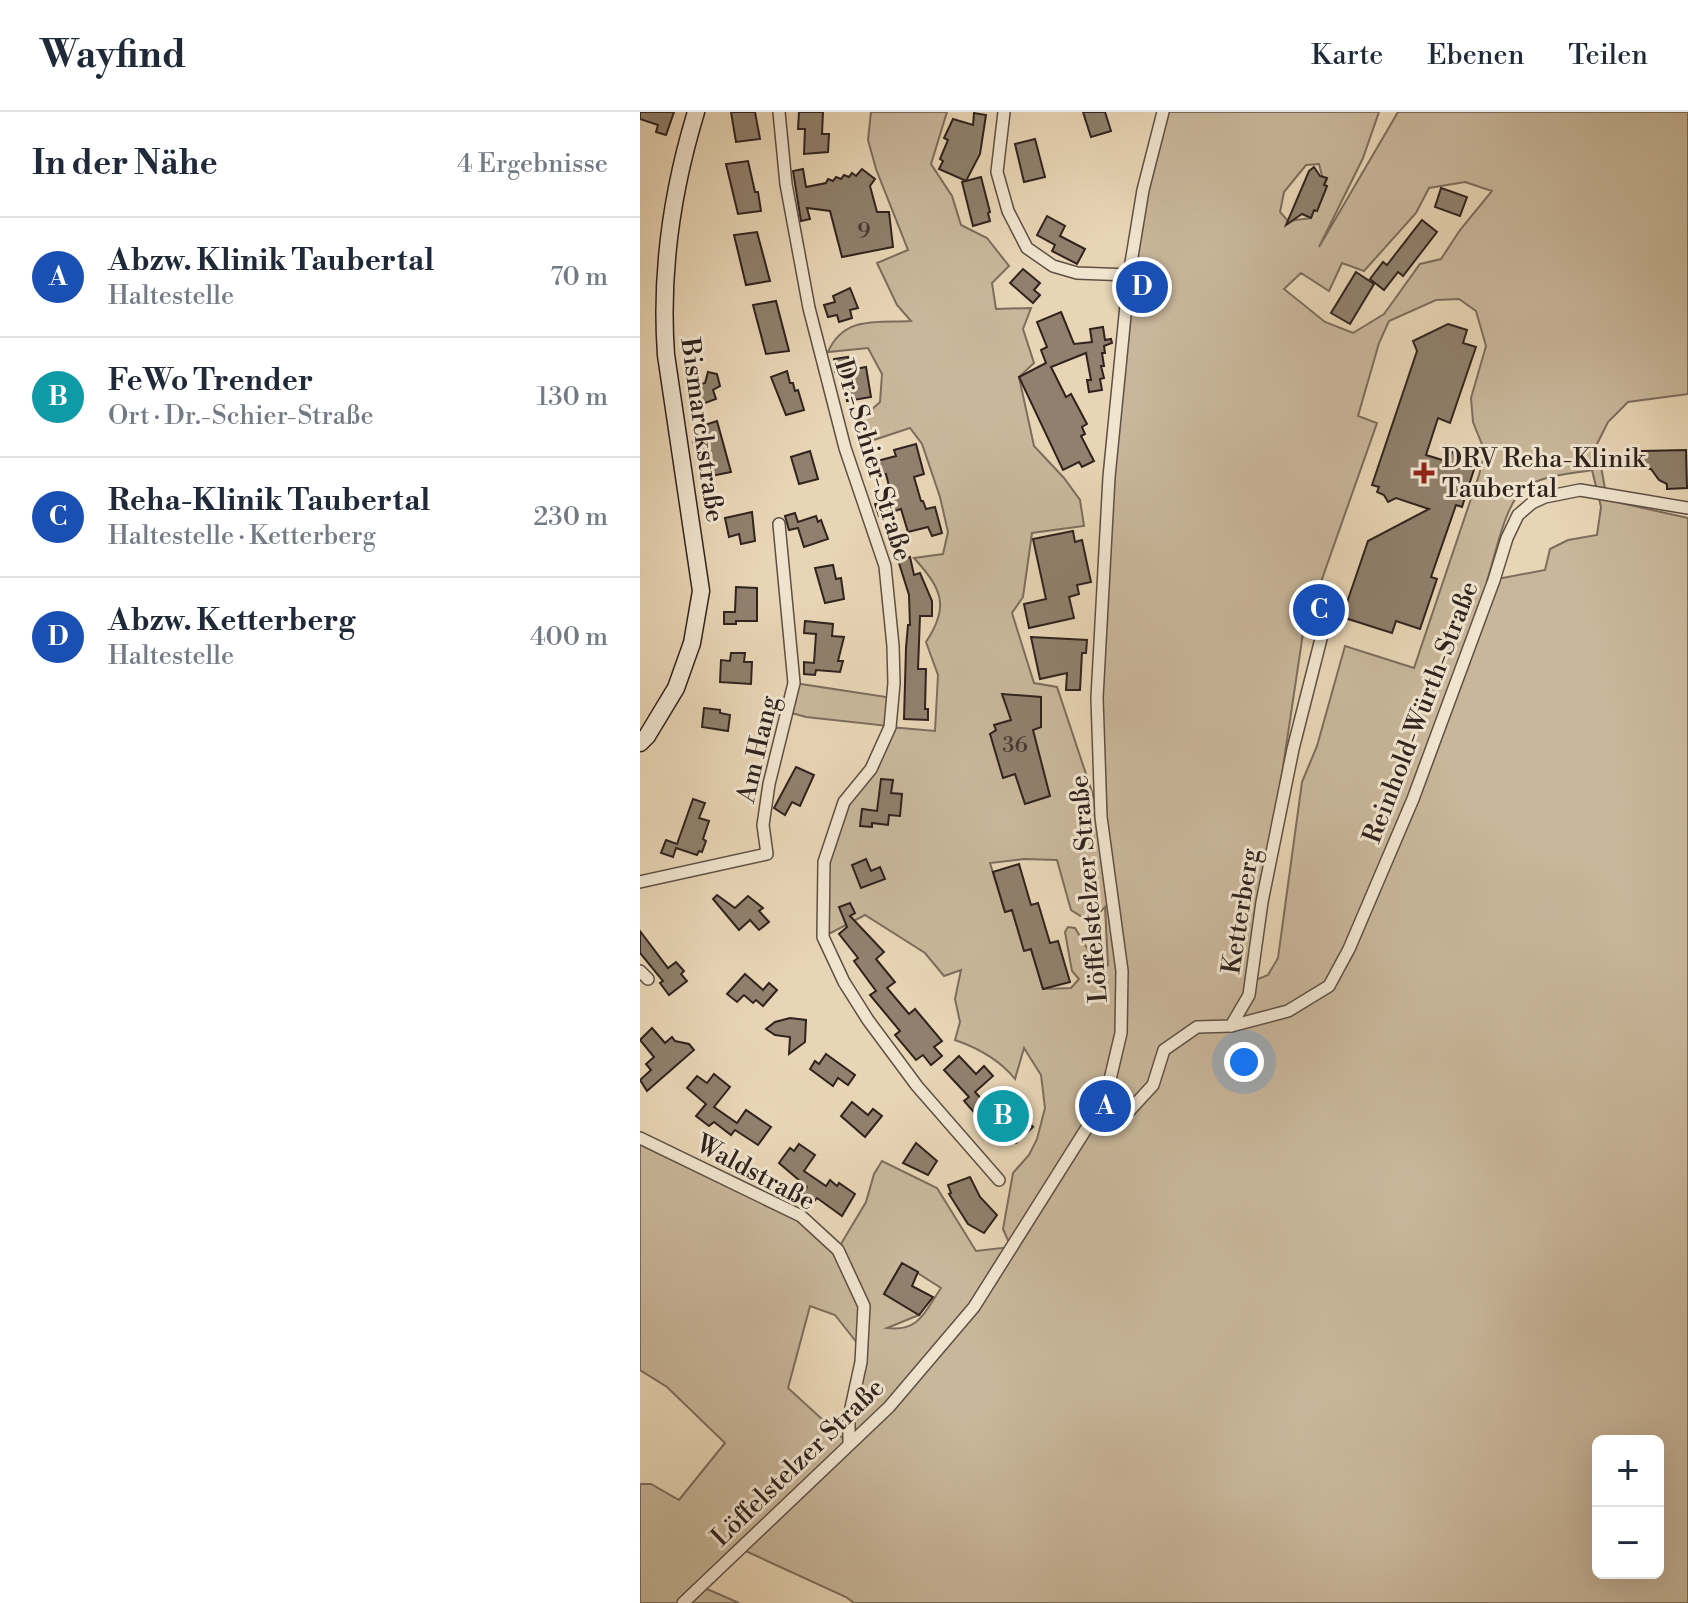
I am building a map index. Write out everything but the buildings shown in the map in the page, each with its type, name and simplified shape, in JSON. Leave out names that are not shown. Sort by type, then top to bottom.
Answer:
[{"type":"street","name":"Bismarckstraße","points":[[640,743],[676,688],[692,643],[701,591],[666,355],[664,321],[666,253],[684,153],[696,112]]},
{"type":"street","name":"Dr.-Schier-Straße","points":[[779,112],[786,184],[809,308],[845,448],[885,566],[893,646],[890,727],[871,769],[844,802],[824,862],[823,937],[844,982],[868,1020],[917,1086],[999,1180]]},
{"type":"street","points":[[1004,112],[997,172],[1008,211],[1027,248],[1053,266],[1077,273],[1129,275]]},
{"type":"street","name":"Löffelstelzer Straße","points":[[683,1603],[889,1407],[974,1307],[1093,1118],[1108,1088],[1121,1033],[1122,971],[1101,817],[1097,698],[1109,477],[1129,275],[1143,190],[1163,112]]},
{"type":"street","name":"Reinhold-Würth-Straße","points":[[1231,1026],[1288,1011],[1329,986],[1349,949],[1413,799],[1518,515],[1545,497],[1580,490],[1688,508]]},
{"type":"street","name":"Am Hang","points":[[640,882],[767,854],[763,825],[769,784],[794,683],[779,524]]},
{"type":"street","name":"Ketterberg","points":[[1231,1026],[1249,995],[1265,887],[1293,749],[1325,623]]},
{"type":"street","points":[[1093,1118],[1130,1110],[1153,1085],[1164,1050],[1197,1027],[1231,1026]]},
{"type":"street","name":"Waldstraße","points":[[640,1138],[801,1216],[838,1250],[864,1306],[861,1362],[849,1417],[849,1444]]},
{"type":"shaded area","points":[[871,112],[947,112],[931,164],[952,196],[961,225],[987,238],[1009,266],[992,283],[996,309],[1031,308],[1023,329],[1034,363],[1019,377],[1034,446],[1080,500],[1084,526],[1032,533],[1023,597],[1012,613],[1034,683],[1057,687],[1099,813],[1097,698],[1129,275],[1163,112],[1379,112],[1363,158],[1319,247],[1398,112],[1688,112],[1688,394],[1628,402],[1608,422],[1597,444],[1607,500],[1688,518],[1688,1603],[854,1603],[739,1548],[700,1586],[739,1603],[640,1603],[640,1484],[651,1484],[679,1500],[725,1443],[667,1387],[640,1370],[640,1138],[801,1216],[838,1249],[866,1202],[874,1174],[882,1161],[937,1188],[976,1251],[1011,1247],[1003,1229],[1013,1173],[1029,1155],[1037,1139],[1045,1108],[1041,1075],[1024,1048],[1015,1079],[988,1055],[955,1040],[960,1022],[955,999],[961,970],[944,976],[925,953],[865,915],[823,937],[824,862],[844,802],[871,769],[889,726],[806,717],[788,712],[794,683],[893,698],[890,727],[935,731],[938,675],[926,642],[938,618],[940,598],[931,579],[914,558],[943,554],[948,532],[940,497],[922,444],[910,428],[862,444],[857,423],[880,402],[882,374],[868,348],[828,352],[835,340],[853,326],[911,321],[897,305],[877,263],[908,250],[868,140]],"holes":[[[1319,164],[1322,176],[1327,179],[1324,185],[1327,186],[1311,218],[1288,221],[1280,212],[1284,192],[1306,165]],[[1465,182],[1492,191],[1441,259],[1420,264],[1384,314],[1353,333],[1325,322],[1284,289],[1301,273],[1329,291],[1342,263],[1364,271],[1416,213],[1429,188]],[[1459,299],[1476,311],[1486,346],[1471,398],[1473,422],[1485,452],[1479,475],[1414,668],[1345,646],[1317,746],[1302,782],[1278,958],[1268,975],[1251,982],[1303,633],[1377,423],[1358,416],[1379,343],[1389,321],[1436,300]],[[1592,470],[1601,507],[1597,535],[1568,540],[1550,549],[1545,570],[1487,581],[1506,517],[1518,495],[1540,480]],[[1024,859],[1057,860],[1071,910],[1090,922],[1105,907],[1108,965],[1104,968],[1097,965],[1075,928],[1068,927],[1065,932],[1072,971],[1079,979],[1071,988],[1043,989],[1031,949],[1024,950],[1012,910],[1005,912],[990,863]],[[902,1263],[941,1288],[920,1318],[907,1327],[898,1328],[887,1328],[919,1315],[884,1294]],[[810,1306],[835,1315],[861,1348],[848,1443],[788,1388]]]},
{"type":"place","name":"Abzw. Ketterberg","points":[[1142,287]]},
{"type":"place","name":"DRV Reha-Klinik Taubertal","points":[[1424,473]]},
{"type":"place","name":"Reha-Klinik Taubertal","points":[[1319,610]]},
{"type":"place","name":"Abzw. Klinik Taubertal","points":[[1105,1106]]},
{"type":"place","name":"FeWo Trender","points":[[1003,1116]]}]
